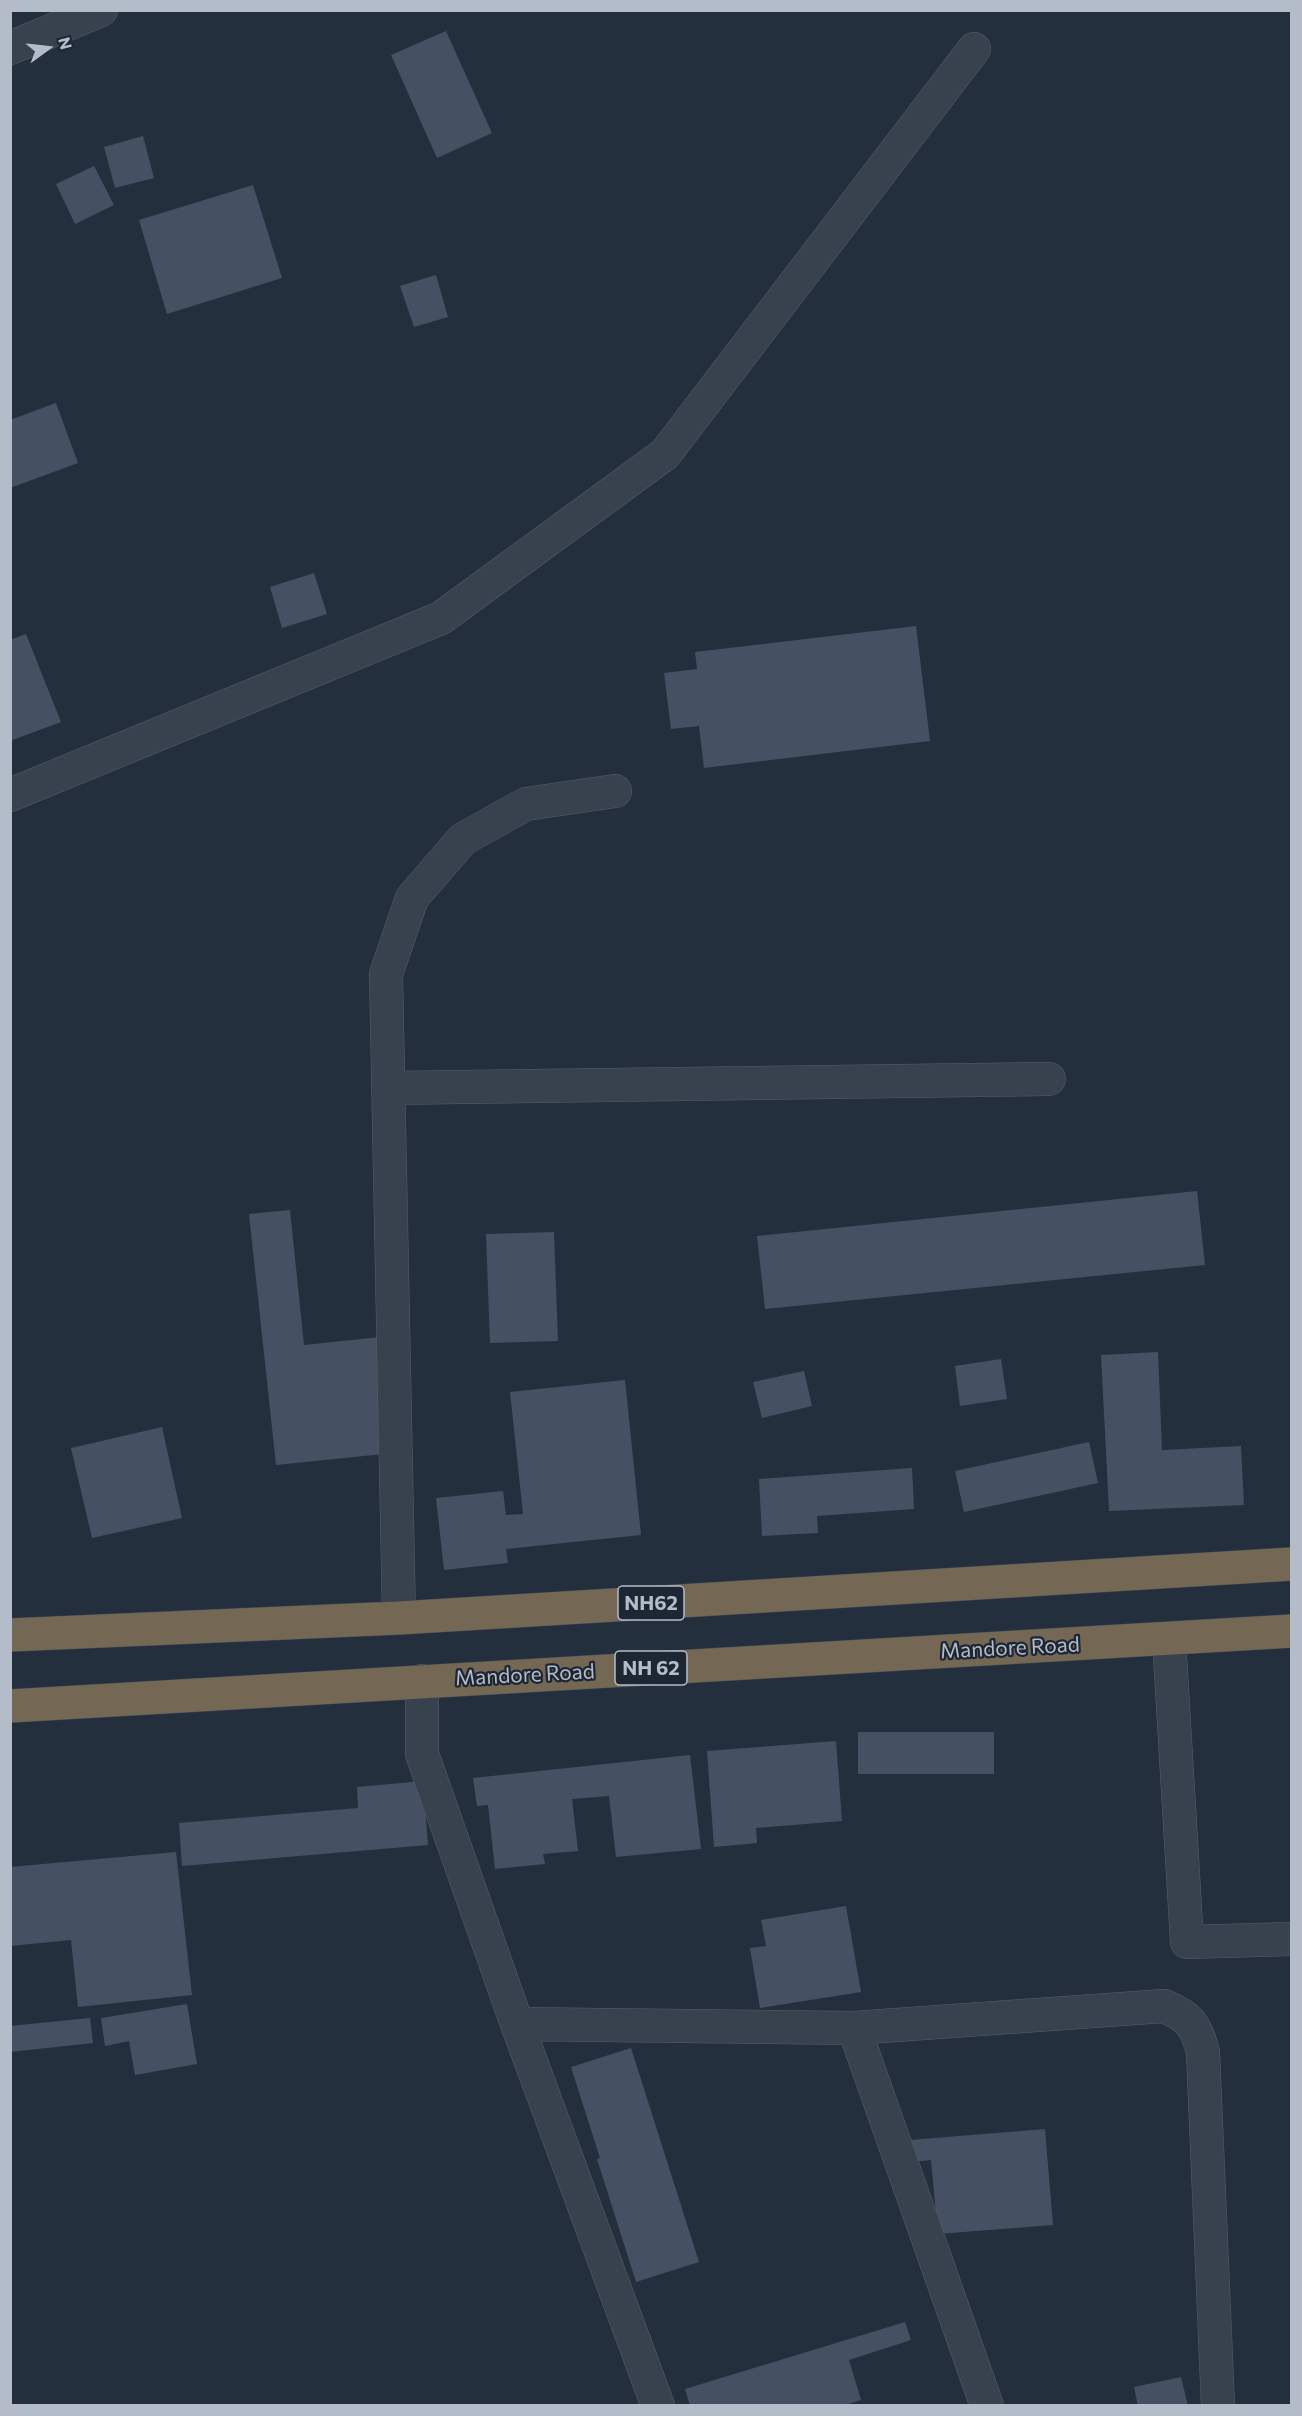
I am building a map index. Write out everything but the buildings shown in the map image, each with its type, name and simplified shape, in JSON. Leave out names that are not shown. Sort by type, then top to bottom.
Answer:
[{"type":"highway","name":"NH62","points":[[10,1635],[399,1618],[1292,1564]]},
{"type":"highway","name":"Mandore Road","points":[[10,1706],[1292,1631]]},
{"type":"lane","points":[[10,48],[101,10]]},
{"type":"lane","points":[[10,795],[441,618],[665,454],[974,49]]},
{"type":"lane","points":[[399,1618],[386,974],[412,898],[463,839],[526,804],[615,791]]},
{"type":"lane","points":[[388,1088],[1048,1079]]},
{"type":"lane","points":[[1169,1639],[1187,1942],[1292,1939]]},
{"type":"lane","points":[[422,1681],[422,1754],[517,2025],[658,2406]]},
{"type":"lane","points":[[517,2025],[854,2028],[1164,2006],[1184,2014],[1198,2031],[1203,2052],[1218,2406]]},
{"type":"lane","points":[[854,2028],[987,2406]]}]
